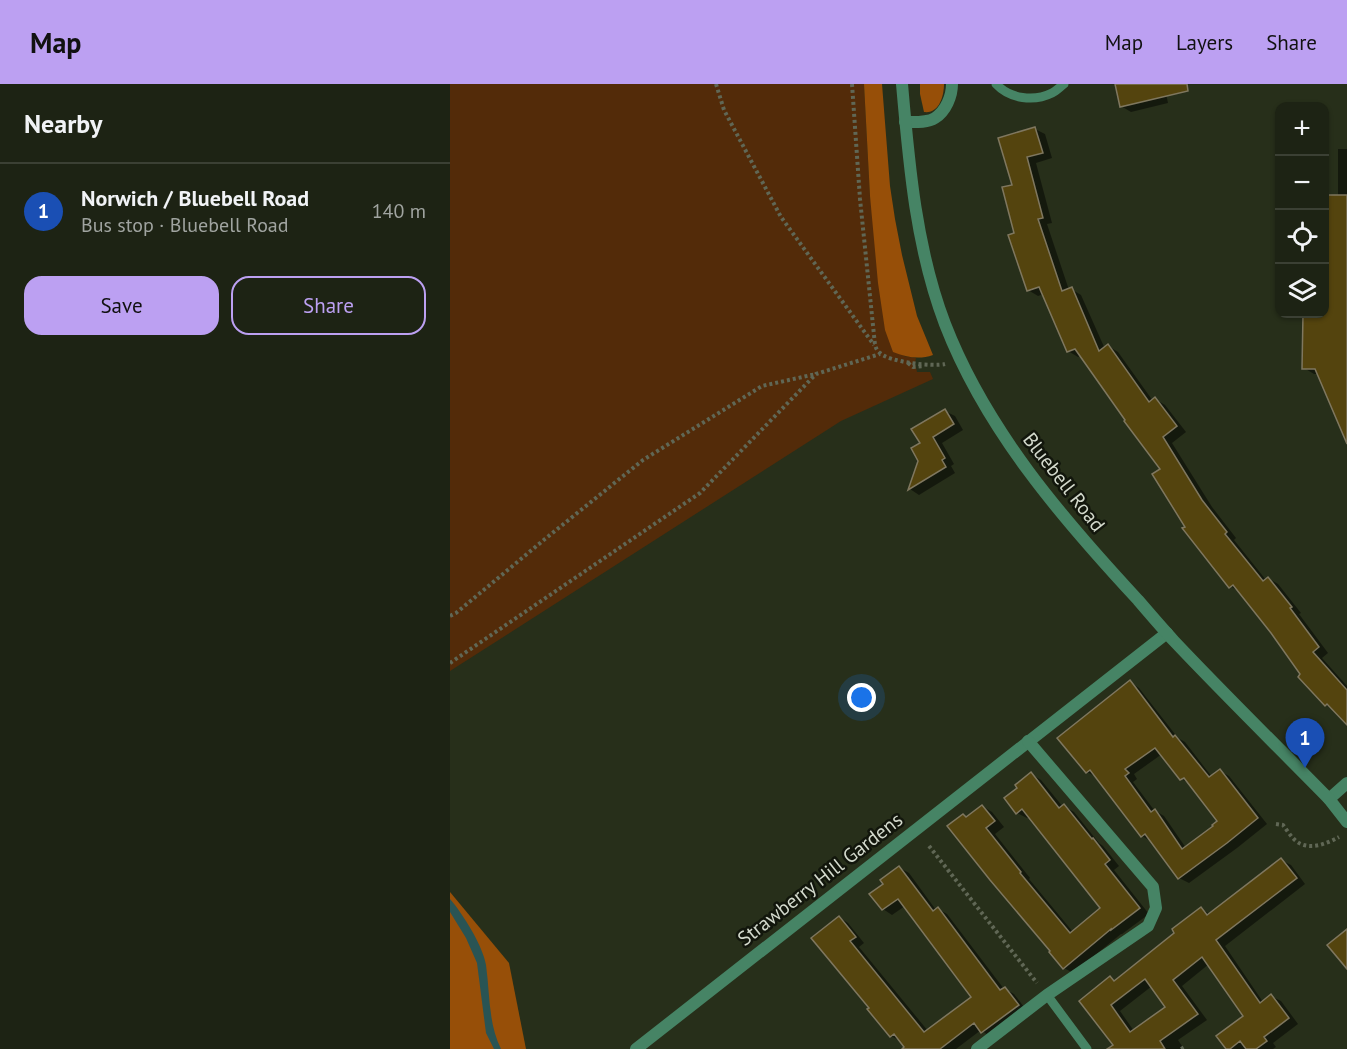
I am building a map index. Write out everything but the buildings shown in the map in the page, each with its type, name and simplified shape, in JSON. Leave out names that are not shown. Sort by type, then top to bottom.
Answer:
[{"type":"street","name":"Bluebell Road","points":[[902,84],[921,239],[934,290],[959,357],[978,394],[1015,451],[1053,503],[1096,555],[1167,633],[1329,800],[1347,822]]},
{"type":"street","points":[[905,122],[923,122],[935,118],[949,101],[952,84]]},
{"type":"street","name":"Strawberry Hill Gardens","points":[[636,1049],[1167,633]]},
{"type":"street","points":[[977,1049],[1047,995],[1148,926],[1156,908],[1153,887],[1028,741]]},
{"type":"street","points":[[1329,800],[1347,783]]},
{"type":"lane","points":[[996,84],[1012,96],[1026,98],[1053,93],[1064,84]]},
{"type":"lane","points":[[1047,995],[1087,1049]]},
{"type":"path","points":[[716,84],[724,110],[781,217],[880,354],[895,360],[926,364]]},
{"type":"path","points":[[852,84],[874,345]]},
{"type":"path","points":[[450,616],[643,460],[762,386],[816,374],[880,354]]},
{"type":"path","points":[[450,663],[700,493],[816,374]]},
{"type":"path","points":[[1276,824],[1283,825],[1297,842],[1310,846],[1326,844],[1339,836]]},
{"type":"path","points":[[929,846],[1047,995]]},
{"type":"shaded area","points":[[450,84],[864,84],[870,196],[904,356],[916,358],[917,372],[930,372],[933,379],[841,421],[450,671]]},
{"type":"shaded area","points":[[864,84],[882,84],[890,186],[895,219],[917,316],[933,355],[928,357],[913,357],[893,352],[885,330],[870,196]]},
{"type":"shaded area","points":[[920,84],[944,84],[940,103],[929,112],[924,112]]},
{"type":"shaded area","points":[[450,892],[509,963],[526,1049],[450,1049]]},
{"type":"water","points":[[450,899],[472,930],[484,957],[494,1029],[501,1049],[494,1049],[486,1033],[477,963],[466,938],[450,912]]},
{"type":"place","name":"Norwich / Bluebell Road","points":[[1305,768]]}]
